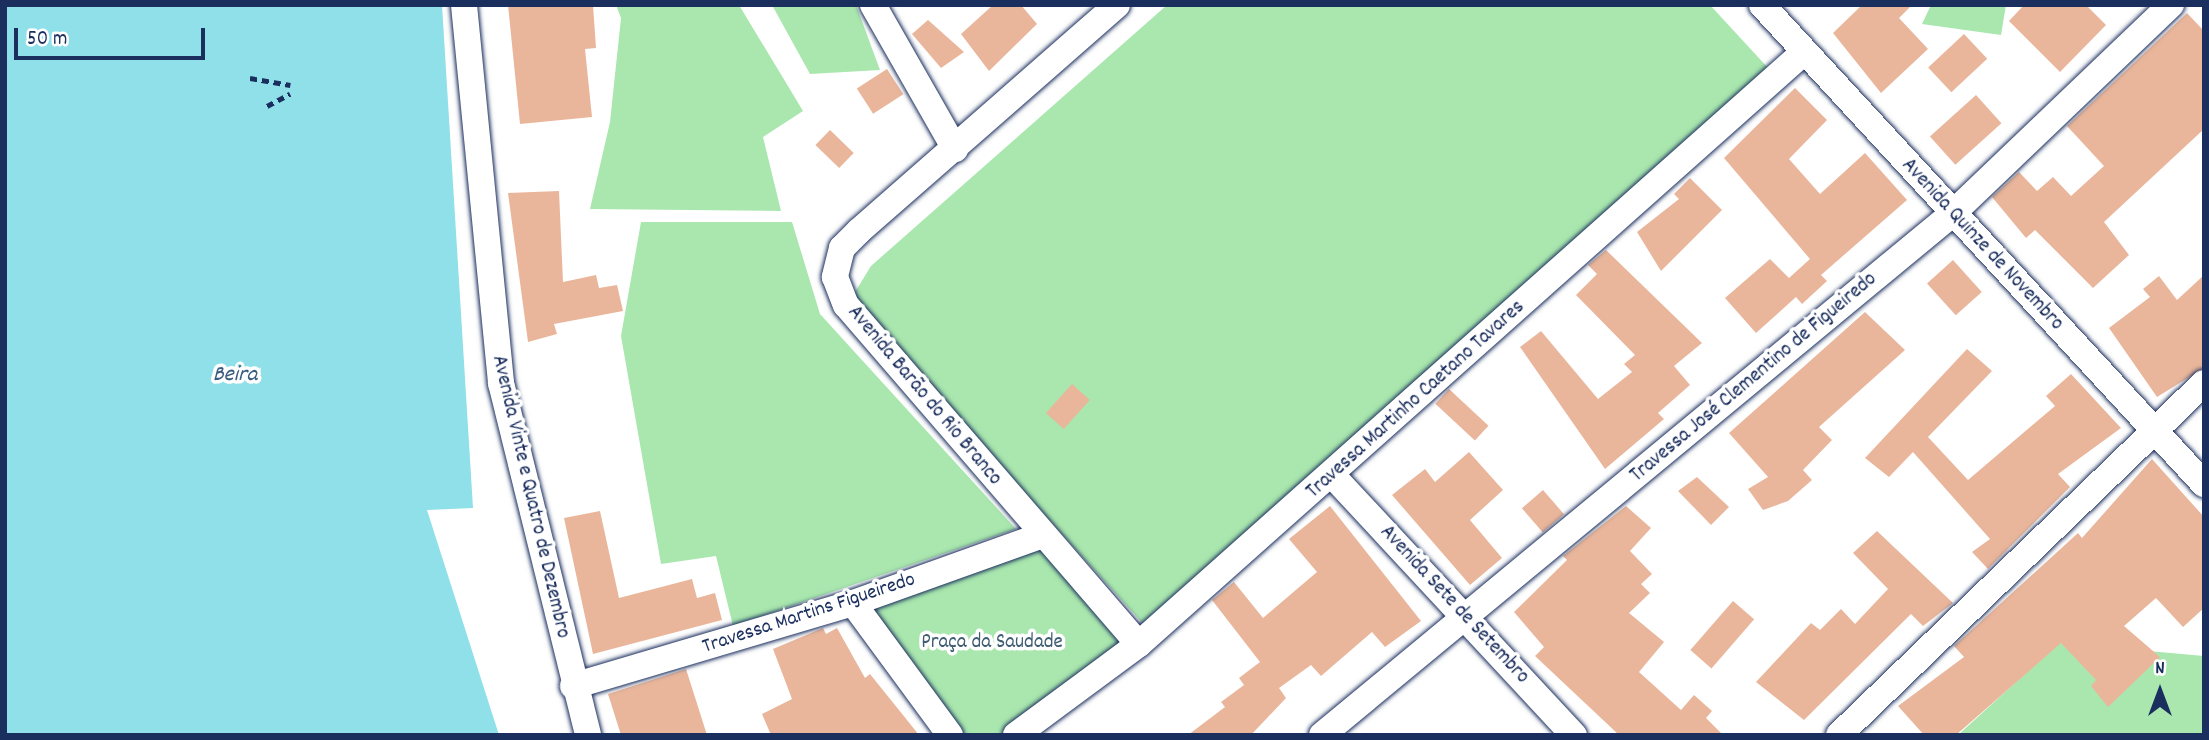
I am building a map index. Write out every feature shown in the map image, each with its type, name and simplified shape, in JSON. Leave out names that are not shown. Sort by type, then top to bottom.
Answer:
[{"type":"street","name":"Avenida Vinte e Quatro de Dezembro","points":[[464,5],[501,383],[573,686],[589,735]]},
{"type":"street","points":[[873,5],[955,149]]},
{"type":"street","name":"Avenida Barão do Rio Branco","points":[[1117,5],[842,248],[835,261],[838,292],[1043,535],[1139,644]]},
{"type":"street","name":"Avenida Quinze de Novembro","points":[[1762,5],[2204,484]]},
{"type":"street","name":"Travessa José Clementino de Figueiredo","points":[[1322,735],[1952,214],[2171,5]]},
{"type":"street","name":"Travessa Martinho Caetano Tavares","points":[[1017,735],[1139,644],[1333,476],[1804,52]]},
{"type":"street","points":[[1839,735],[2204,383]]},
{"type":"street","name":"Avenida Sete de Setembro","points":[[1333,476],[1574,735]]},
{"type":"street","name":"Travessa Martins Figueiredo","points":[[573,686],[853,603],[1043,535]]},
{"type":"street","points":[[853,603],[950,735]]},
{"type":"path","points":[[250,78],[290,85]]},
{"type":"path","points":[[267,106],[290,94]]},
{"type":"green space","points":[[616,5],[739,5],[803,111],[763,137],[781,211],[590,209],[610,122],[621,18]]},
{"type":"green space","points":[[772,5],[856,5],[880,70],[810,74]]},
{"type":"green space","points":[[1167,5],[1710,5],[1769,69],[1146,627],[861,313],[855,292],[871,266]]},
{"type":"green space","points":[[1931,5],[2006,5],[2001,35],[1922,24]]},
{"type":"green space","points":[[641,222],[792,222],[820,314],[1016,529],[733,626],[716,556],[661,564],[621,336]]},
{"type":"green space","name":"Praça da Saudade","points":[[1041,541],[1129,644],[1004,735],[958,735],[861,605]]},
{"type":"green space","points":[[2059,643],[2204,656],[2204,735],[1958,735]]},
{"type":"water","name":"Beira","points":[[5,5],[442,5],[473,508],[427,510],[499,735],[5,735]]},
{"type":"building","points":[[508,5],[593,5],[596,48],[585,49],[592,117],[520,124]]},
{"type":"building","points":[[993,5],[1021,5],[1037,24],[989,71],[961,34]]},
{"type":"building","points":[[1862,5],[1912,5],[1899,18],[1928,49],[1881,93],[1833,33]]},
{"type":"building","points":[[2024,5],[2086,5],[2106,25],[2060,72],[2009,21]]},
{"type":"building","points":[[2187,13],[2204,31],[2204,129],[2104,222],[2129,255],[2093,288],[2035,230],[2026,238],[1992,197],[2019,172],[2037,191],[2053,177],[2071,196],[2104,166],[2067,126]]},
{"type":"building","points":[[928,20],[964,52],[941,68],[912,34]]},
{"type":"building","points":[[1964,34],[1987,59],[1951,92],[1928,67]]},
{"type":"building","points":[[887,69],[903,94],[873,114],[857,89]]},
{"type":"building","points":[[1795,88],[1827,120],[1789,159],[1820,194],[1865,153],[1907,200],[1821,275],[1827,281],[1802,304],[1796,297],[1756,333],[1725,298],[1770,259],[1789,278],[1810,259],[1724,158]]},
{"type":"building","points":[[1976,95],[2001,123],[1955,165],[1930,136]]},
{"type":"building","points":[[830,130],[854,153],[839,168],[815,145]]},
{"type":"building","points":[[1690,178],[1722,210],[1661,271],[1637,232],[1679,199],[1674,194]]},
{"type":"building","points":[[559,191],[563,282],[596,275],[599,288],[617,285],[623,311],[554,324],[557,334],[528,342],[508,193]]},
{"type":"building","points":[[1606,250],[1702,343],[1674,366],[1690,385],[1658,413],[1664,419],[1605,469],[1520,347],[1541,331],[1598,399],[1632,372],[1624,364],[1635,355],[1576,295],[1597,274],[1588,265]]},
{"type":"building","points":[[1953,260],[1982,292],[1956,315],[1927,283]]},
{"type":"building","points":[[2204,275],[2204,368],[2157,397],[2109,328],[2150,297],[2143,289],[2159,276],[2177,300]]},
{"type":"building","points":[[1865,312],[1905,350],[1819,427],[1832,440],[1803,470],[1812,480],[1788,501],[1763,510],[1748,489],[1768,477],[1729,433]]},
{"type":"building","points":[[1967,349],[1992,371],[1928,437],[1968,480],[2055,406],[2046,396],[2071,374],[2121,428],[2058,474],[2070,487],[1988,569],[1972,552],[1990,539],[1913,452],[1889,477],[1865,458]]},
{"type":"building","points":[[1072,384],[1090,400],[1064,429],[1046,413]]},
{"type":"building","points":[[1449,389],[1488,426],[1475,440],[1435,404]]},
{"type":"building","points":[[1469,452],[1503,490],[1470,520],[1502,558],[1470,585],[1392,495],[1425,469],[1435,482]]},
{"type":"building","points":[[2152,459],[2204,517],[2204,608],[2183,627],[2156,598],[2124,626],[2160,657],[2108,707],[2091,686],[2096,680],[2061,643],[1956,735],[1924,735],[1898,706],[1964,657],[1954,646],[2078,533],[2082,538]]},
{"type":"building","points":[[1697,477],[1729,507],[1711,525],[1678,491]]},
{"type":"building","points":[[1543,490],[1564,514],[1543,533],[1522,508]]},
{"type":"building","points":[[1330,506],[1421,621],[1385,647],[1372,632],[1321,676],[1311,665],[1279,688],[1286,698],[1251,735],[1188,735],[1225,707],[1221,702],[1244,685],[1239,678],[1260,662],[1212,600],[1234,582],[1263,618],[1317,572],[1289,539]]},
{"type":"building","points":[[1626,506],[1651,528],[1630,551],[1652,574],[1641,584],[1650,593],[1629,613],[1664,642],[1639,672],[1681,710],[1694,695],[1712,711],[1706,718],[1723,735],[1619,735],[1535,656],[1544,647],[1514,612],[1567,560],[1563,556]]},
{"type":"building","points":[[600,511],[619,598],[692,579],[697,598],[715,593],[722,620],[593,654],[564,518]]},
{"type":"building","points":[[1877,531],[1953,603],[1923,626],[1911,614],[1804,720],[1756,682],[1811,623],[1820,630],[1841,609],[1855,624],[1888,589],[1853,553]]},
{"type":"building","points":[[1733,601],[1754,619],[1711,668],[1690,650]]},
{"type":"building","points":[[823,628],[826,634],[837,628],[865,678],[870,674],[919,735],[771,735],[762,714],[792,699],[773,649]]},
{"type":"building","points":[[686,669],[707,735],[621,735],[608,694]]}]
